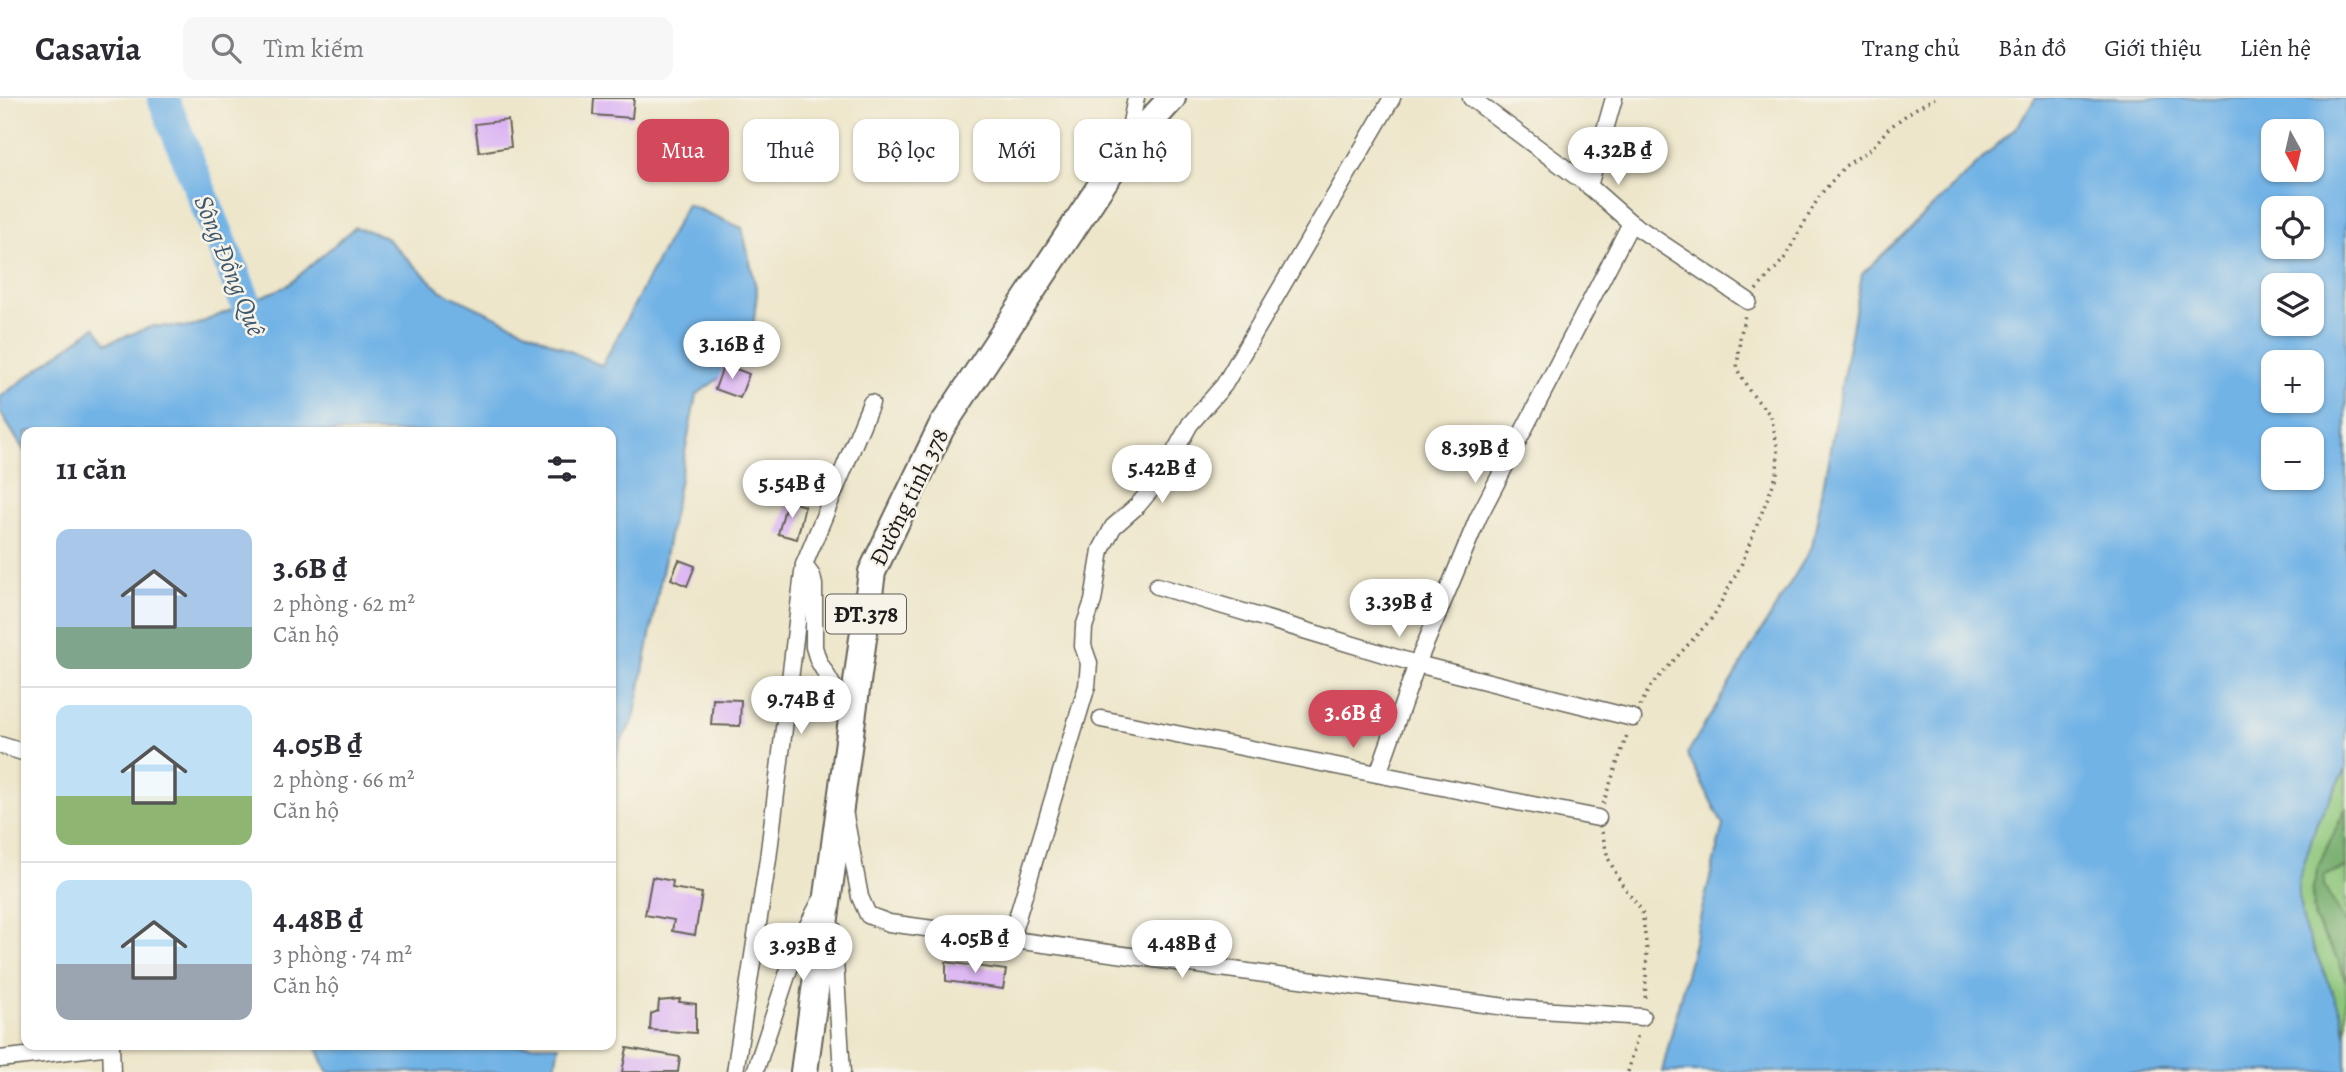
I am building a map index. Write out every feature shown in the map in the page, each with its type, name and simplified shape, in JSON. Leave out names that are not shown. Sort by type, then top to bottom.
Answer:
[{"type":"main road","name":"ĐT.378","points":[[1153,119],[1172,99]]},
{"type":"main road","name":"Đường tỉnh 378","points":[[804,1072],[872,572],[941,428],[1103,182]]},
{"type":"street","points":[[1132,119],[1136,98]]},
{"type":"street","points":[[1011,938],[1087,685],[1089,663],[1083,646],[1084,627],[1093,601],[1101,550],[1113,527],[1138,505],[1159,480],[1190,424],[1224,385],[1392,98]]},
{"type":"street","points":[[1471,98],[1589,186],[1631,223],[1748,301]]},
{"type":"street","points":[[1589,186],[1614,98]]},
{"type":"street","points":[[1378,774],[1417,664],[1478,518],[1631,223]]},
{"type":"street","points":[[735,1072],[768,859],[804,565],[871,403]]},
{"type":"street","points":[[804,565],[812,576],[814,585],[814,647],[818,660],[852,720]]},
{"type":"street","points":[[1157,586],[1417,664],[1633,718]]},
{"type":"street","points":[[1101,719],[1598,818]]},
{"type":"street","points":[[0,745],[21,751]]},
{"type":"street","points":[[841,800],[860,897],[868,915],[889,923],[1513,1008],[1642,1017]]},
{"type":"street","points":[[755,1072],[796,948],[830,885]]},
{"type":"street","points":[[830,885],[842,1072]]},
{"type":"street","points":[[0,1059],[71,1050]]},
{"type":"street","points":[[111,1050],[112,1072]]},
{"type":"path","points":[[1628,1072],[1646,1000],[1647,951],[1642,911],[1621,883],[1608,858],[1598,818],[1633,718],[1650,687],[1713,617],[1742,563],[1777,474],[1777,449],[1771,416],[1749,392],[1737,369],[1748,301],[1761,282],[1784,259],[1820,195],[1845,166],[1871,149],[1889,128],[1935,98]]},
{"type":"green space","points":[[2346,769],[2346,808],[2318,867],[2312,893],[2315,921],[2339,961],[2346,982],[2346,1037],[2341,1012],[2305,929],[2298,883],[2317,822]]},
{"type":"green space","points":[[2346,808],[2346,868],[2324,876],[2324,886],[2346,924],[2346,982],[2339,961],[2315,921],[2312,892],[2318,867]]},
{"type":"green space","points":[[2346,868],[2346,924],[2324,886],[2324,876]]},
{"type":"water","points":[[2036,98],[2346,98],[2346,769],[2317,822],[2298,883],[2298,895],[2305,929],[2341,1012],[2346,1037],[2346,1072],[1662,1072],[1723,825],[1687,754],[1812,547],[1862,274],[2019,124]]},
{"type":"water","points":[[687,204],[742,228],[757,292],[750,356],[696,395],[634,719],[620,743],[616,759],[616,427],[21,427],[21,446],[0,412],[0,397],[95,327],[107,343],[153,326],[191,327],[287,286],[355,227],[384,236],[441,291],[602,366]]},
{"type":"water","points":[[318,1050],[558,1050],[554,1072],[327,1072]]},
{"type":"building","points":[[594,98],[634,98],[632,118],[593,115]]},
{"type":"building","points":[[508,120],[511,147],[479,152],[475,124]]},
{"type":"building","points":[[724,364],[749,374],[740,398],[715,389]]},
{"type":"building","points":[[787,501],[805,506],[797,539],[778,534]]},
{"type":"building","points":[[679,560],[695,566],[687,586],[671,579]]},
{"type":"building","points":[[713,699],[741,700],[740,726],[711,725]]},
{"type":"building","points":[[652,877],[673,881],[672,888],[702,893],[695,935],[672,931],[674,920],[645,915]]},
{"type":"building","points":[[946,962],[1006,970],[1003,989],[946,981]]},
{"type":"building","points":[[680,999],[679,1002],[696,1004],[696,1033],[650,1030],[651,1014],[658,1011],[659,1001]]},
{"type":"building","points":[[627,1048],[680,1057],[678,1072],[622,1072]]},
{"type":"waterway","name":"Sông Đồng Quê","points":[[163,98],[262,343]]}]
